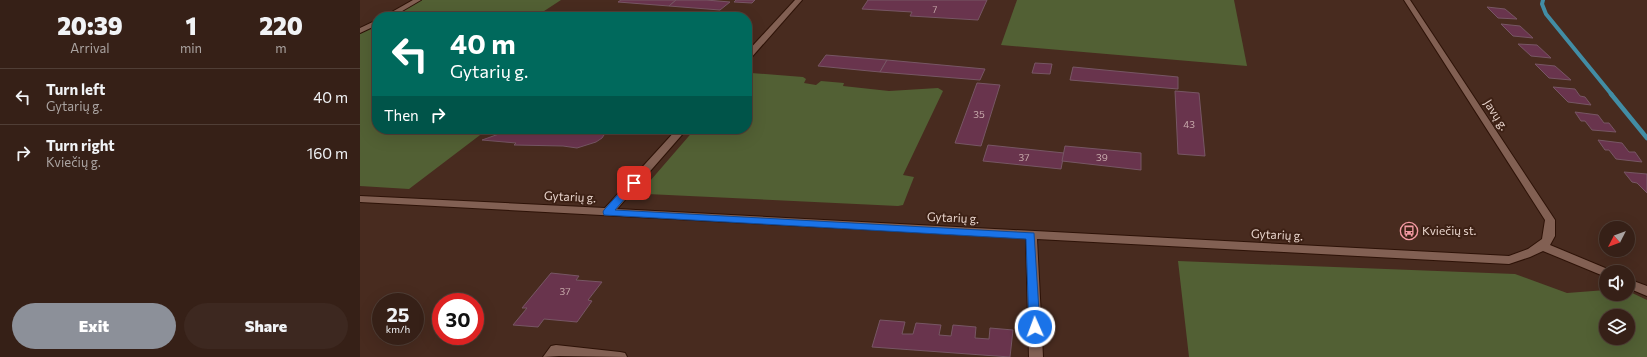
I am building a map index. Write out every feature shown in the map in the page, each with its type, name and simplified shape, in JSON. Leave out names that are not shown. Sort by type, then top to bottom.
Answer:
[{"type":"street","points":[[396,12],[418,0]]},
{"type":"street","points":[[752,52],[799,0]]},
{"type":"street","name":"Javų g.","points":[[1407,0],[1550,220],[1549,236],[1542,246]]},
{"type":"street","points":[[360,32],[372,25]]},
{"type":"street","points":[[608,212],[678,134]]},
{"type":"street","name":"Gytarių g.","points":[[360,199],[1509,260],[1528,254],[1542,246]]},
{"type":"street","points":[[1031,235],[1036,357]]},
{"type":"street","points":[[1542,246],[1599,270]]},
{"type":"street","points":[[1635,286],[1647,291]]},
{"type":"street","points":[[550,357],[556,350],[620,357]]},
{"type":"green space","points":[[418,0],[561,0],[543,12],[396,12]]},
{"type":"green space","points":[[1017,0],[1234,0],[1247,66],[1001,45]]},
{"type":"green space","points":[[372,25],[372,134],[481,134],[409,189],[360,186],[360,31]]},
{"type":"green space","points":[[752,73],[803,77],[806,79],[804,83],[816,85],[821,81],[844,83],[843,86],[889,91],[938,88],[943,91],[903,175],[914,177],[903,205],[898,206],[647,194],[646,188],[650,181],[691,134],[752,134]]},
{"type":"green space","points":[[1178,261],[1515,274],[1567,293],[1599,291],[1599,301],[1635,301],[1635,294],[1647,300],[1647,357],[1189,357]]},
{"type":"building","points":[[621,0],[676,0],[669,6],[618,2]]},
{"type":"building","points":[[676,0],[730,2],[720,10],[669,6]]},
{"type":"building","points":[[736,0],[755,0],[752,3],[734,2]]},
{"type":"building","points":[[868,0],[987,0],[978,20],[910,16],[912,12],[862,9]]},
{"type":"building","points":[[1487,7],[1505,9],[1517,19],[1498,18]]},
{"type":"building","points":[[1501,24],[1520,26],[1533,38],[1513,36]]},
{"type":"building","points":[[1518,44],[1537,45],[1551,58],[1531,56]]},
{"type":"building","points":[[826,55],[887,60],[880,72],[818,66]]},
{"type":"building","points":[[887,60],[985,69],[980,80],[880,72]]},
{"type":"building","points":[[1035,63],[1052,64],[1050,74],[1032,73]]},
{"type":"building","points":[[1535,64],[1555,66],[1571,80],[1549,78]]},
{"type":"building","points":[[1073,67],[1178,77],[1178,89],[1070,80]]},
{"type":"building","points":[[977,83],[1000,85],[981,146],[955,143]]},
{"type":"building","points":[[1553,87],[1575,89],[1580,96],[1585,97],[1591,105],[1568,102]]},
{"type":"building","points":[[1175,91],[1199,93],[1205,156],[1178,154]]},
{"type":"building","points":[[1575,112],[1598,115],[1604,123],[1609,123],[1616,132],[1592,130],[1585,121],[1581,121]]},
{"type":"building","points":[[499,134],[605,134],[596,142],[577,148],[563,146],[514,145],[516,143],[482,140]]},
{"type":"building","points":[[1598,140],[1622,143],[1629,152],[1635,152],[1642,162],[1616,159],[1609,150],[1605,150]]},
{"type":"building","points":[[988,145],[1064,153],[1061,169],[983,161]]},
{"type":"building","points":[[1065,146],[1141,153],[1141,170],[1062,161]]},
{"type":"building","points":[[1624,172],[1647,174],[1647,193],[1637,183],[1632,182]]},
{"type":"building","points":[[551,273],[579,276],[576,280],[602,282],[588,300],[592,301],[577,322],[544,319],[538,327],[513,325],[527,308],[522,308]]},
{"type":"building","points":[[880,320],[905,322],[902,334],[913,334],[916,323],[941,325],[939,335],[951,336],[953,325],[976,327],[975,338],[989,339],[990,328],[1013,330],[1010,357],[872,347]]},
{"type":"waterway","points":[[1543,0],[1542,4],[1546,14],[1612,95]]},
{"type":"waterway","points":[[1611,94],[1647,138]]},
{"type":"place","name":"Kviečių st.","points":[[1409,231]]},
{"type":"route","points":[[634,183],[608,212],[1031,235],[1035,327]]}]
